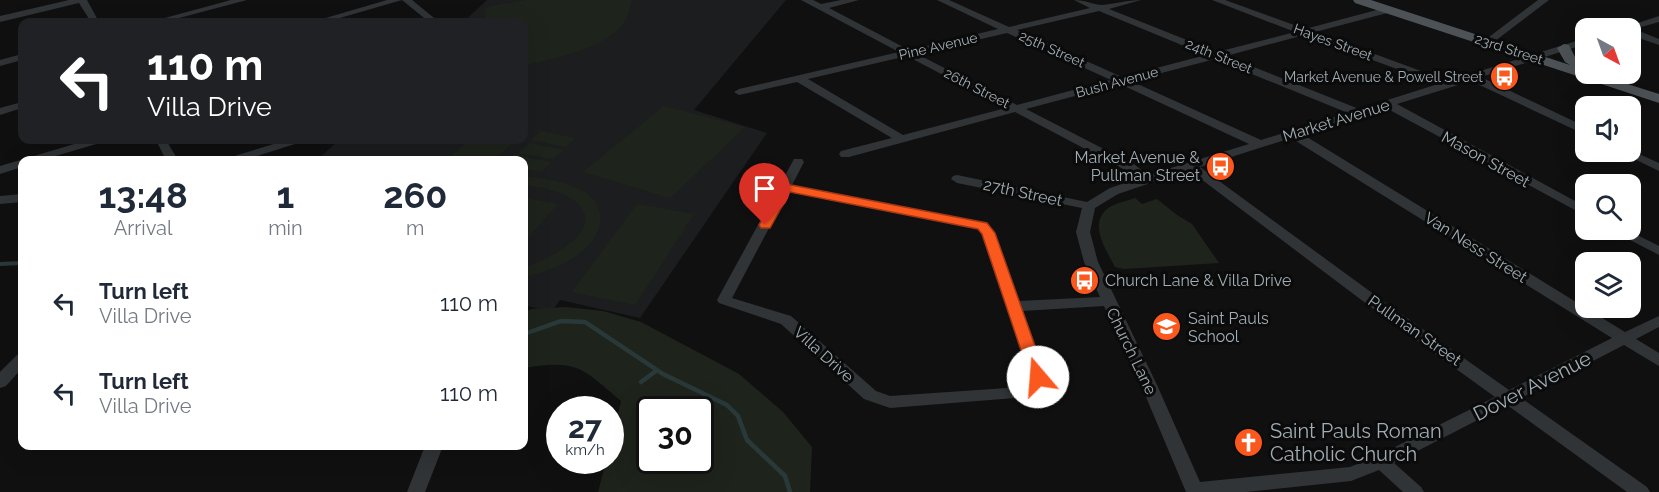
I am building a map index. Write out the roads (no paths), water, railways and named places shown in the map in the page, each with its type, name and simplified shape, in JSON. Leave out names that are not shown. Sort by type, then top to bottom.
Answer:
[{"type":"main road","name":"23rd Street","points":[[1364,1],[1575,70]]},
{"type":"main road","points":[[1564,48],[1569,59],[1575,63]]},
{"type":"main road","name":"23rd Street","points":[[1618,84],[1659,99]]},
{"type":"street","points":[[0,19],[82,0],[93,18]]},
{"type":"street","points":[[171,18],[242,0]]},
{"type":"street","points":[[332,18],[397,0]]},
{"type":"street","points":[[406,0],[429,18]]},
{"type":"street","name":"26th Street","points":[[806,0],[1131,168],[1146,180]]},
{"type":"street","points":[[820,7],[854,0]]},
{"type":"street","name":"25th Street","points":[[942,0],[1260,144]]},
{"type":"street","name":"24th Street","points":[[1079,0],[1358,113]]},
{"type":"street","name":"Pine Avenue","points":[[740,92],[1137,0]]},
{"type":"street","name":"Hayes Street","points":[[1216,0],[1449,85]]},
{"type":"street","points":[[1488,42],[1544,0]]},
{"type":"street","name":"Bush Avenue","points":[[845,154],[1389,10]]},
{"type":"street","points":[[1641,26],[1659,19]]},
{"type":"street","points":[[1641,35],[1659,42]]},
{"type":"street","name":"Market Avenue","points":[[1089,207],[1114,191],[1146,180],[1575,44]]},
{"type":"street","points":[[0,63],[18,58]]},
{"type":"street","points":[[1472,77],[1575,127]]},
{"type":"street","points":[[800,79],[902,139]]},
{"type":"street","name":"Mason Street","points":[[1388,104],[1575,206]]},
{"type":"street","points":[[0,112],[18,106]]},
{"type":"street","name":"Van Ness Street","points":[[1293,134],[1659,360]]},
{"type":"street","points":[[45,156],[85,144]]},
{"type":"street","points":[[248,156],[285,144]]},
{"type":"street","points":[[1641,159],[1659,167]]},
{"type":"street","points":[[786,188],[798,162]]},
{"type":"street","points":[[0,170],[18,164]]},
{"type":"street","name":"Pullman Street","points":[[1191,166],[1384,310],[1641,492]]},
{"type":"street","name":"27th Street","points":[[957,179],[1089,207]]},
{"type":"street","name":"Villa Drive","points":[[786,188],[982,226],[988,233],[1014,306],[1038,377],[1034,388],[1021,393],[890,402],[870,395],[786,320],[724,300],[786,188]]},
{"type":"street","points":[[0,200],[18,198]]},
{"type":"street","name":"Church Lane","points":[[1089,207],[1083,232],[1091,262],[1149,385],[1195,491]]},
{"type":"street","points":[[1638,240],[1659,251]]},
{"type":"street","points":[[1014,306],[1108,301]]},
{"type":"street","name":"Dover Avenue","points":[[1195,491],[1351,474],[1381,462],[1510,398],[1659,321]]},
{"type":"street","points":[[0,382],[18,363]]},
{"type":"street","points":[[416,492],[432,450]]},
{"type":"street","points":[[1381,462],[1415,492]]},
{"type":"waterway","points":[[0,264],[18,263]]},
{"type":"waterway","points":[[528,333],[561,321],[585,322],[663,374],[727,405],[738,416],[747,440],[785,476],[790,492]]},
{"type":"waterway","points":[[641,382],[656,371]]},
{"type":"place","name":"Market Avenue & Powell Street","points":[[1504,77]]},
{"type":"place","name":"Market Avenue & Pullman Street","points":[[1221,166]]},
{"type":"place","name":"Church Lane & Villa Drive","points":[[1084,280]]},
{"type":"place","name":"Saint Pauls School","points":[[1167,327]]},
{"type":"place","name":"Saint Pauls Roman Catholic Church","points":[[1249,443]]}]
